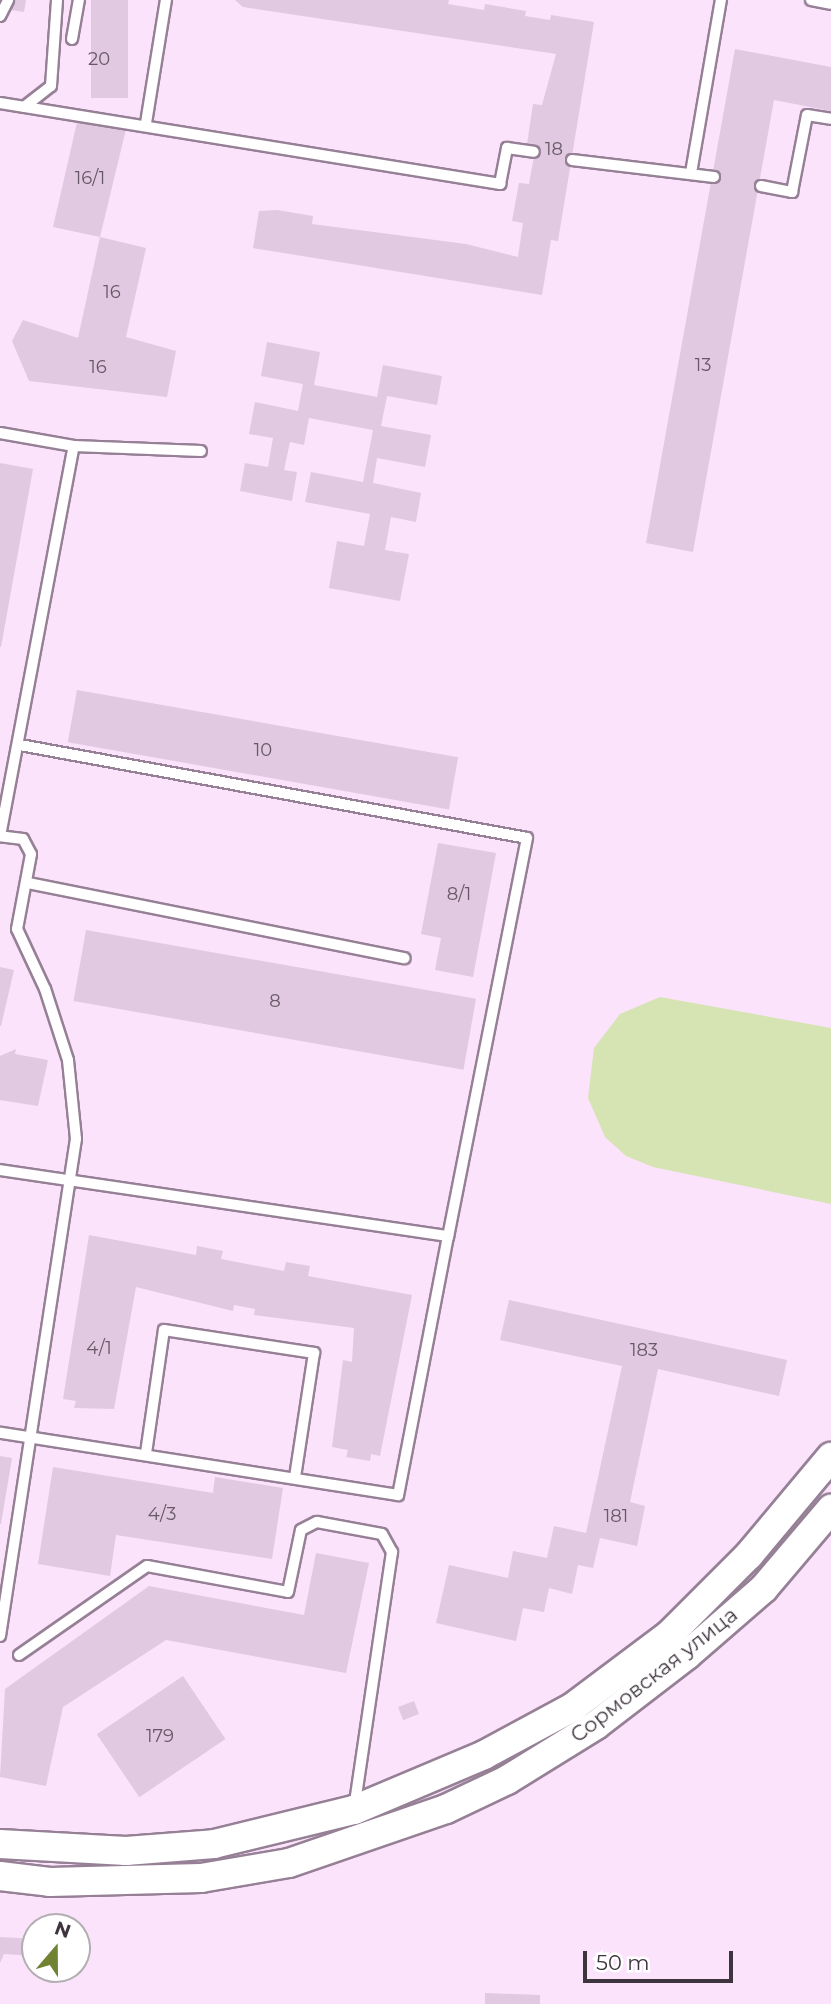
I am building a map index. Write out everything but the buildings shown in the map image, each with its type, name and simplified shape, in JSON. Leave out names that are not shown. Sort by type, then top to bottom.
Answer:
[{"type":"main road","name":"Сормовская улица","points":[[0,1844],[126,1851],[214,1844],[354,1810],[484,1755],[573,1707],[669,1635],[733,1572],[831,1457]]},
{"type":"main road","name":"Сормовская улица","points":[[0,1877],[50,1882],[201,1878],[289,1863],[366,1840],[508,1780],[596,1725],[756,1595],[831,1509]]},
{"type":"main road","points":[[733,1572],[756,1595]]},
{"type":"lane","points":[[0,16],[8,0]]},
{"type":"lane","points":[[24,107],[51,86],[57,0]]},
{"type":"lane","points":[[72,39],[79,0]]},
{"type":"lane","points":[[146,123],[166,0]]},
{"type":"lane","points":[[691,173],[721,0]]},
{"type":"lane","points":[[811,0],[831,4]]},
{"type":"lane","points":[[0,103],[146,123],[500,184],[507,148],[534,152]]},
{"type":"lane","points":[[761,186],[792,192],[807,115],[831,119]]},
{"type":"lane","points":[[572,160],[714,177]]},
{"type":"lane","points":[[0,433],[74,446],[201,451]]},
{"type":"lane","points":[[0,1636],[76,1139],[68,1060],[45,989],[17,929],[28,883],[31,854],[23,839],[0,836],[20,745],[74,446]]},
{"type":"lane","points":[[0,1433],[146,1453],[398,1495],[527,838],[20,745]]},
{"type":"lane","points":[[28,883],[405,958]]},
{"type":"lane","points":[[0,1170],[448,1236]]},
{"type":"lane","points":[[146,1453],[164,1330],[314,1353],[295,1477]]},
{"type":"lane","points":[[19,1655],[148,1566],[288,1592],[301,1530],[317,1522],[382,1534],[392,1552],[354,1810]]},
{"type":"green space","points":[[660,997],[831,1028],[831,1204],[653,1167],[626,1156],[605,1137],[588,1098],[594,1048],[620,1014]]}]
